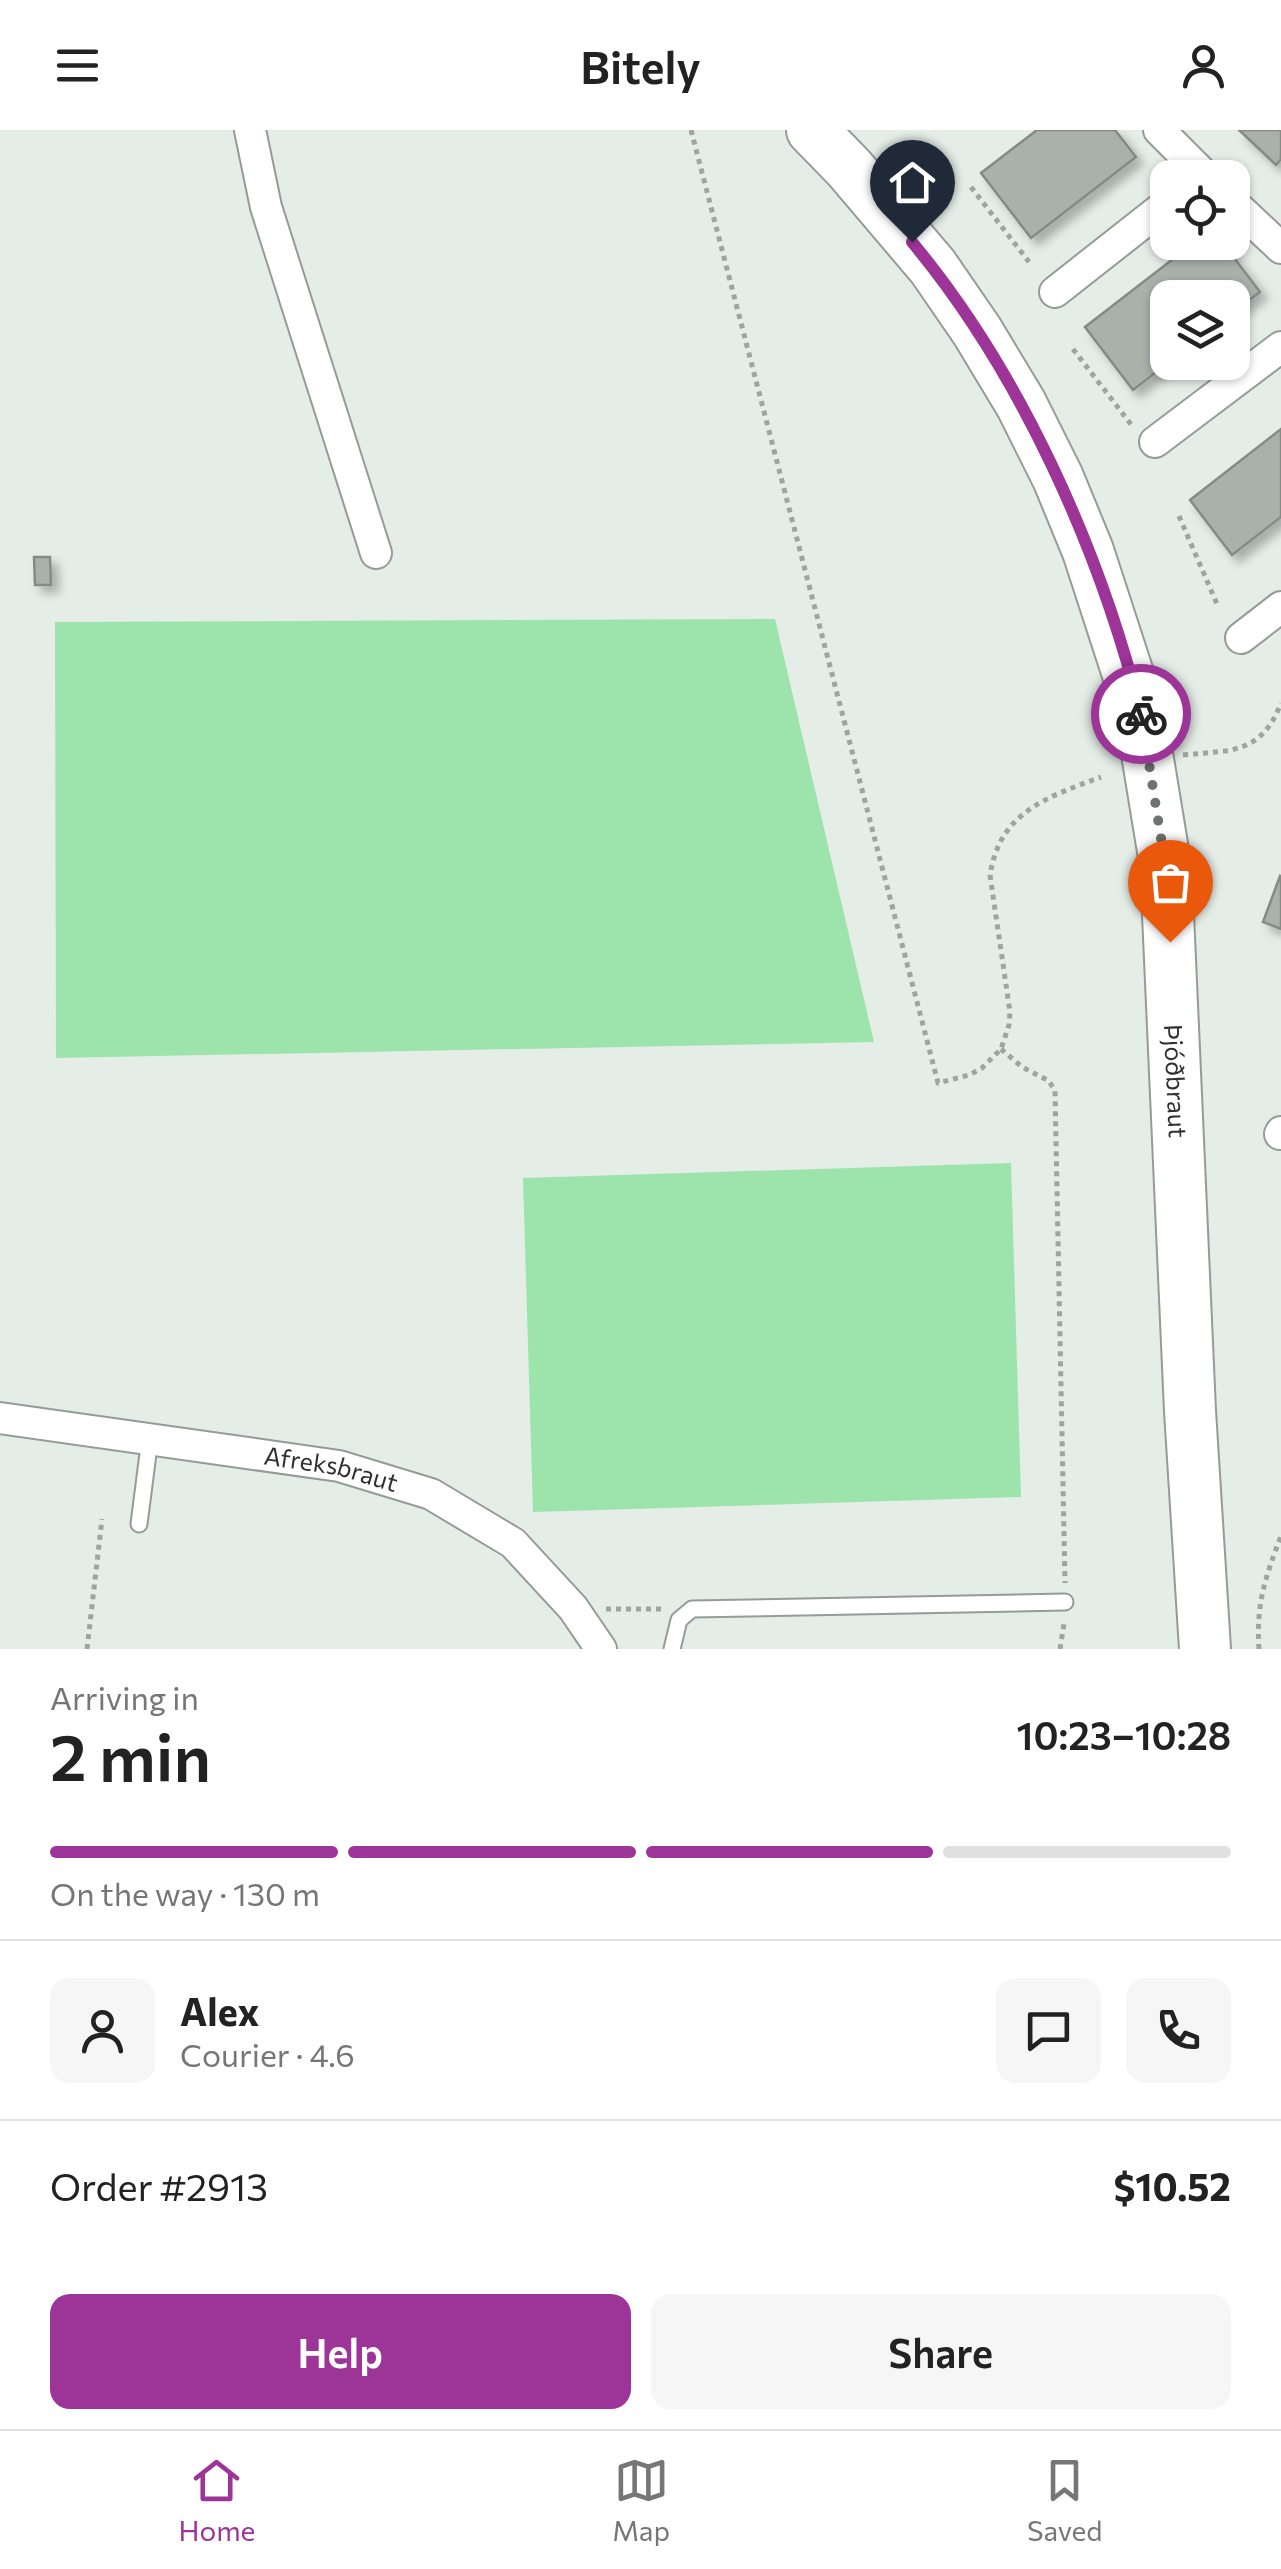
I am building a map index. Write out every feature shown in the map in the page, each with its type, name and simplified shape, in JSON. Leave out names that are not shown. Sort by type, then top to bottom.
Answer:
[{"type":"main road","name":"Þjóðbraut","points":[[812,130],[933,267],[1021,404],[1088,551],[1140,711],[1166,869],[1190,1410],[1205,1649]]},
{"type":"street","points":[[250,130],[266,207],[376,553]]},
{"type":"street","points":[[1160,130],[1188,160]]},
{"type":"street","points":[[1055,292],[1150,216]]},
{"type":"street","points":[[1250,219],[1281,248]]},
{"type":"street","points":[[1144,435],[1281,347]]},
{"type":"street","points":[[1241,638],[1281,608]]},
{"type":"street","name":"Afreksbraut","points":[[0,1418],[339,1466],[430,1494],[513,1543],[572,1608],[601,1649]]},
{"type":"lane","points":[[139,1524],[150,1438]]},
{"type":"lane","points":[[672,1649],[679,1620],[692,1610],[1065,1602]]},
{"type":"path","points":[[691,130],[938,1083],[982,1068],[1001,1049],[1009,1025],[990,875],[993,857],[1009,826],[1053,796],[1102,776]]},
{"type":"path","points":[[971,187],[1029,262]]},
{"type":"path","points":[[1074,349],[1144,435]]},
{"type":"path","points":[[1179,516],[1217,604]]},
{"type":"path","points":[[1183,755],[1248,746],[1268,726],[1281,703]]},
{"type":"path","points":[[1001,1049],[1022,1067],[1050,1081],[1055,1091],[1065,1602],[1060,1649]]},
{"type":"path","points":[[87,1649],[102,1520]]},
{"type":"path","points":[[1259,1649],[1258,1608],[1281,1536]]},
{"type":"path","points":[[572,1608],[692,1610]]},
{"type":"green space","points":[[775,619],[874,1042],[56,1058],[55,622]]},
{"type":"green space","points":[[1011,1163],[1021,1497],[533,1512],[523,1178]]},
{"type":"building","points":[[1037,130],[1115,130],[1136,157],[1031,238],[981,173]]},
{"type":"building","points":[[1239,130],[1281,130],[1281,159],[1276,165]]},
{"type":"building","points":[[1172,260],[1236,260],[1260,292],[1250,300],[1250,280],[1150,280],[1150,377],[1133,390],[1085,327]]},
{"type":"building","points":[[1281,429],[1281,517],[1232,555],[1190,500]]},
{"type":"building","points":[[34,557],[50,557],[51,585],[35,585]]},
{"type":"building","points":[[1281,877],[1281,929],[1263,922]]},
{"type":"way so far","points":[[1141,714],[1166,869],[1170,942]]},
{"type":"route","points":[[912,242],[977,331],[1021,404],[1058,478],[1088,551],[1141,714]]}]
